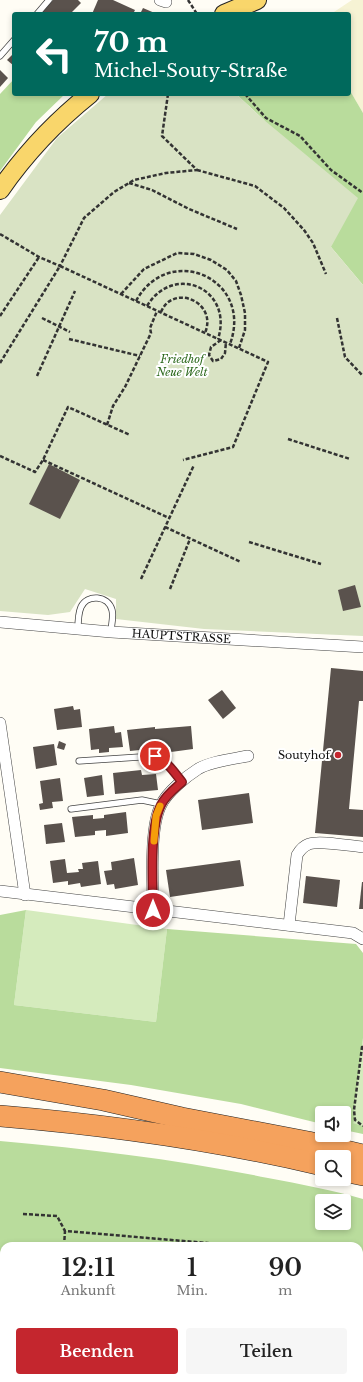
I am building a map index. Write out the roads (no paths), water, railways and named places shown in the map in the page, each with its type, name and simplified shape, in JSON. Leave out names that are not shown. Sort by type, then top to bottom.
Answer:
[{"type":"highway","points":[[0,1082],[103,1100],[182,1118],[308,1142],[363,1155]]},
{"type":"highway","points":[[0,1097],[69,1103],[182,1118]]},
{"type":"highway","points":[[0,1116],[95,1125],[177,1137],[315,1164]]},
{"type":"highway","points":[[0,1123],[34,1122],[95,1125]]},
{"type":"highway","points":[[351,1172],[363,1175]]},
{"type":"main road","points":[[229,12],[257,0]]},
{"type":"main road","points":[[0,190],[28,153],[68,112],[88,96]]},
{"type":"street","name":"HAUPTSTRASSE","points":[[0,622],[111,632],[363,647]]},
{"type":"street","points":[[0,723],[25,895]]},
{"type":"street","points":[[153,910],[154,835],[156,816],[161,804],[170,793],[199,769],[248,756]]},
{"type":"street","points":[[289,925],[297,855],[302,848],[310,844],[319,843],[363,847]]},
{"type":"street","points":[[0,891],[353,933],[363,939]]},
{"type":"lane","points":[[39,12],[50,0]]},
{"type":"lane","points":[[0,56],[12,42]]},
{"type":"lane","points":[[78,629],[78,617],[81,606],[84,602],[95,598],[105,600],[112,609],[111,632]]},
{"type":"lane","points":[[79,761],[155,756],[161,758],[182,782]]},
{"type":"lane","points":[[71,809],[142,800],[161,804]]},
{"type":"place","name":"Soutyhof","points":[[338,755]]},
{"type":"park label","name":"Friedhof Neue Welt","points":[[182,365]]}]
